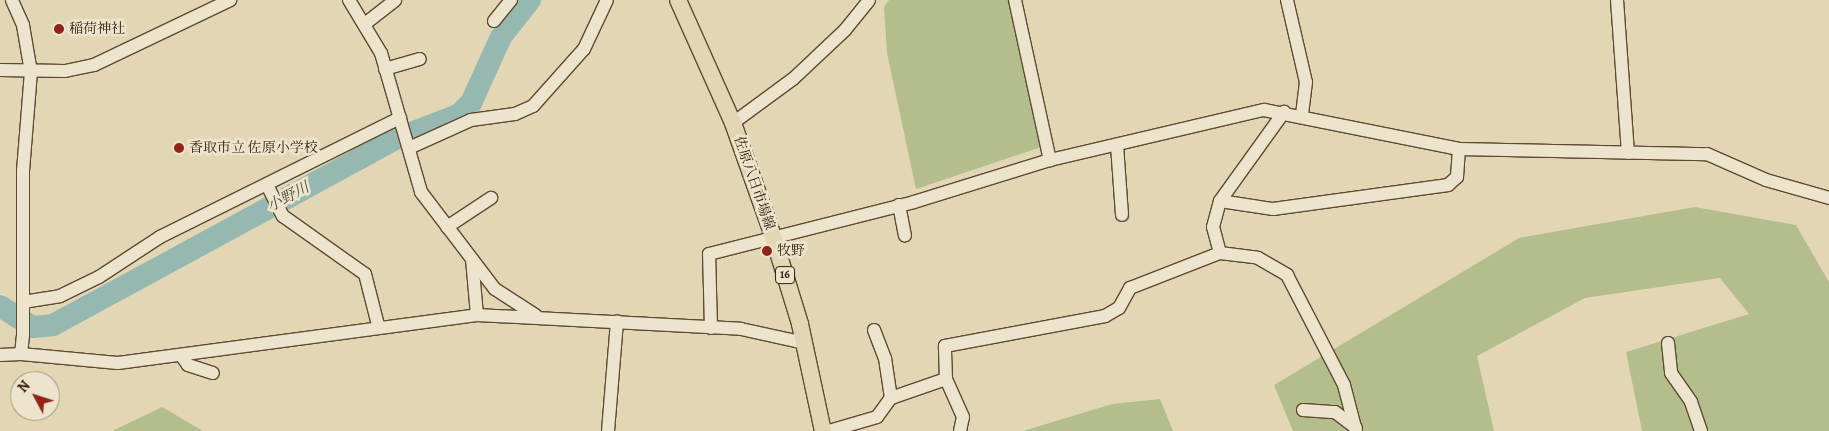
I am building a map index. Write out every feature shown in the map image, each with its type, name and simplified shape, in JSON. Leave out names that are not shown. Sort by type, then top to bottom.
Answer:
[{"type":"main road","name":"佐原八日市場線","points":[[678,0],[733,123],[773,236],[805,343],[823,431]]},
{"type":"street","points":[[12,0],[23,26],[31,72],[23,171],[23,335],[21,354]]},
{"type":"street","points":[[0,70],[31,72],[66,71],[108,60],[230,0]]},
{"type":"street","points":[[349,0],[366,23],[385,70],[410,148],[421,192],[494,289],[541,317]]},
{"type":"street","points":[[366,23],[395,0]]},
{"type":"street","points":[[494,21],[511,0]]},
{"type":"street","points":[[410,148],[471,120],[515,114],[533,106],[584,49],[607,0]]},
{"type":"street","points":[[733,123],[793,79],[846,30],[869,0]]},
{"type":"street","points":[[1016,0],[1050,160]]},
{"type":"street","points":[[1288,0],[1306,82],[1302,114]]},
{"type":"street","points":[[1617,0],[1628,153]]},
{"type":"street","points":[[385,70],[420,59]]},
{"type":"street","points":[[711,328],[709,254],[899,205],[1050,160],[1264,110],[1302,114],[1379,136],[1459,150],[1707,154],[1766,180],[1829,198]]},
{"type":"street","points":[[1220,253],[1213,227],[1220,201],[1284,112]]},
{"type":"street","points":[[23,308],[60,296],[100,277],[160,237],[400,118]]},
{"type":"street","points":[[1117,145],[1122,214]]},
{"type":"street","points":[[1220,201],[1273,209],[1448,185],[1457,177],[1459,150]]},
{"type":"street","points":[[267,185],[283,216],[365,274],[378,326]]},
{"type":"street","points":[[447,227],[491,198]]},
{"type":"street","points":[[899,205],[905,235]]},
{"type":"street","points":[[960,431],[963,417],[946,379],[945,346],[1105,316],[1119,308],[1130,288],[1220,253],[1258,258],[1287,276],[1344,385],[1356,429]]},
{"type":"street","points":[[472,259],[477,315]]},
{"type":"street","points":[[0,354],[21,354],[118,363],[378,326],[477,315],[618,321],[711,328],[805,343]]},
{"type":"street","points":[[608,431],[618,321]]},
{"type":"street","points":[[874,330],[886,358],[891,398]]},
{"type":"street","points":[[1668,343],[1671,373],[1692,402],[1701,431]]},
{"type":"street","points":[[181,355],[188,365],[213,373]]},
{"type":"street","points":[[829,431],[877,417],[891,398],[946,379]]},
{"type":"street","points":[[1303,410],[1335,412],[1356,429]]},
{"type":"green space","points":[[889,0],[1012,0],[1044,146],[916,189],[887,53],[884,7]]},
{"type":"green space","points":[[1695,207],[1796,225],[1829,282],[1829,431],[1642,431],[1626,352],[1749,314],[1720,278],[1585,298],[1477,356],[1494,431],[1293,431],[1274,385],[1519,238]]},
{"type":"green space","points":[[1160,399],[1173,431],[1023,431],[1112,404]]},
{"type":"green space","points":[[162,407],[203,431],[112,431]]},
{"type":"water","points":[[0,298],[19,311],[17,328],[0,316]]},
{"type":"waterway","name":"小野川","points":[[0,306],[32,327],[53,325],[398,138],[458,115],[471,103],[501,37],[530,0]]},
{"type":"place","name":"稲荷神社","points":[[59,29]]},
{"type":"place","name":"香取市立 佐原小学校","points":[[179,148]]},
{"type":"place","name":"牧野","points":[[767,251]]}]
